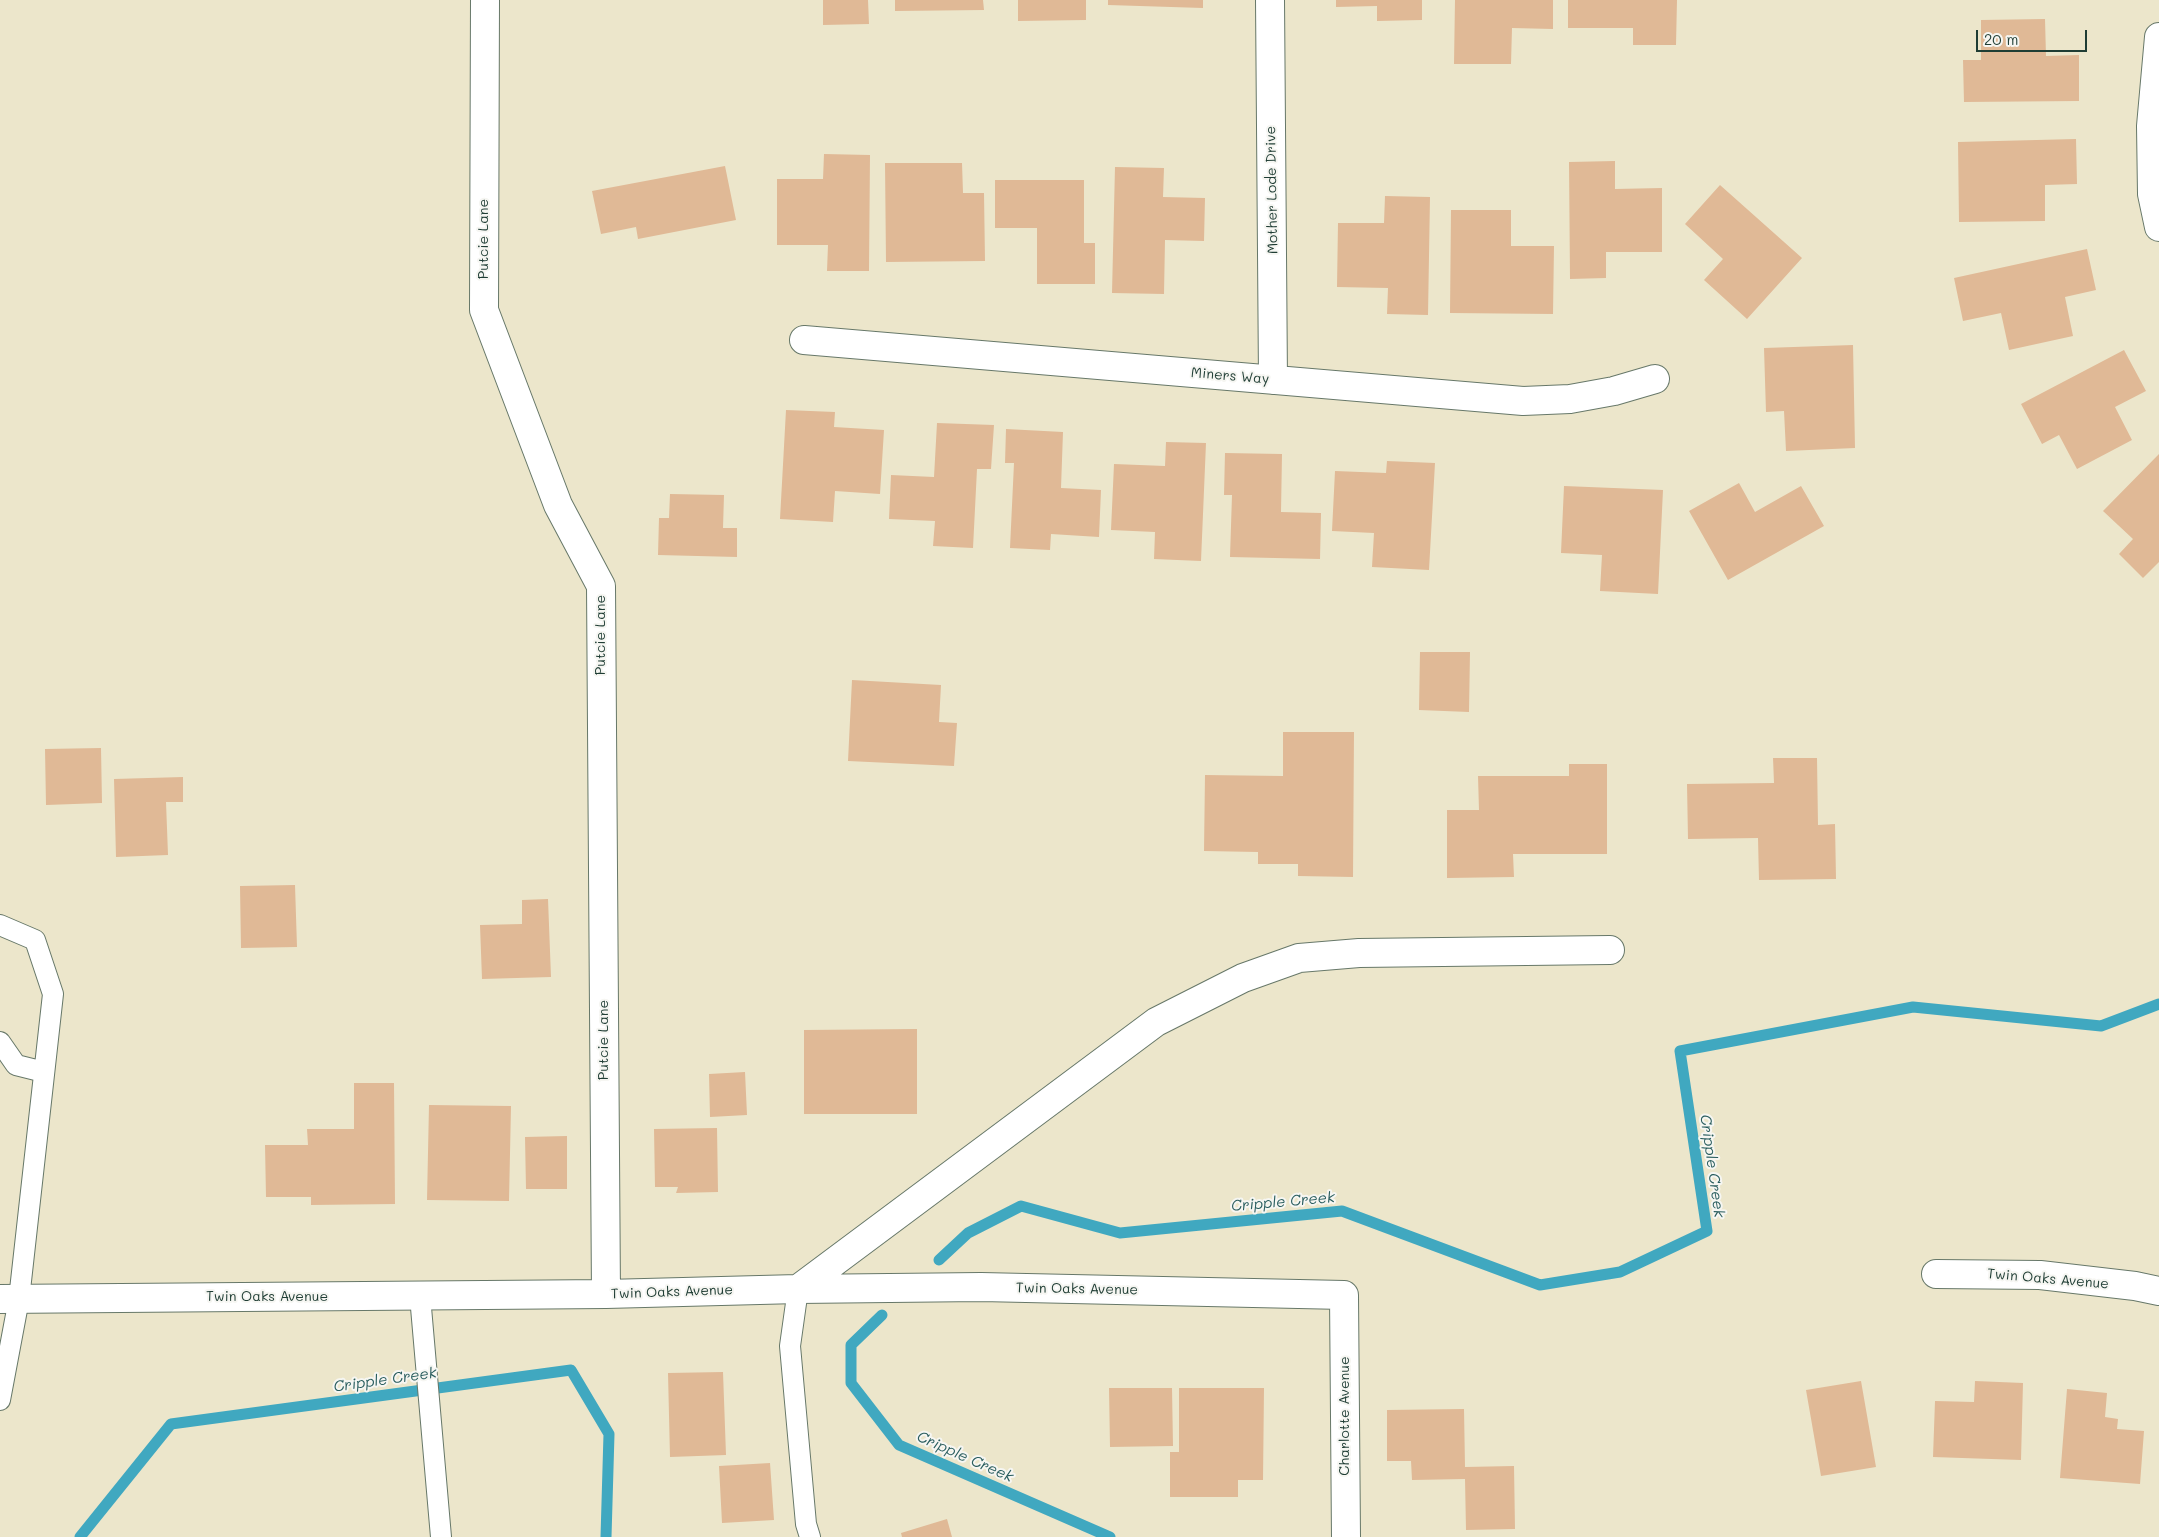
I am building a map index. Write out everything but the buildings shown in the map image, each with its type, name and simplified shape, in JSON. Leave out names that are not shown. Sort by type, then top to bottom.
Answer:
[{"type":"street","name":"Putcie Lane","points":[[485,0],[484,310],[558,505],[601,586],[606,1294]]},
{"type":"street","name":"Mother Lode Drive","points":[[1270,0],[1273,380]]},
{"type":"street","points":[[2159,37],[2151,126],[2152,194],[2159,227]]},
{"type":"street","name":"Miners Way","points":[[804,340],[1523,401],[1570,399],[1614,391],[1656,379]]},
{"type":"street","points":[[798,1289],[1156,1022],[1243,978],[1299,958],[1359,953],[1610,950]]},
{"type":"street","name":"Twin Oaks Avenue","points":[[1936,1274],[2040,1275],[2135,1286],[2159,1291]]},
{"type":"street","name":"Twin Oaks Avenue","points":[[9,1299],[606,1294],[981,1287],[1344,1295]]},
{"type":"street","name":"Charlotte Avenue","points":[[1344,1295],[1346,1537]]},
{"type":"lane","points":[[0,925],[34,940],[54,994],[9,1299],[0,1400]]},
{"type":"lane","points":[[0,1042],[16,1065],[44,1072]]},
{"type":"lane","points":[[798,1289],[790,1346],[806,1524],[810,1537]]},
{"type":"lane","points":[[420,1296],[441,1537]]},
{"type":"waterway","name":"Cripple Creek","points":[[939,1260],[968,1233],[1021,1206],[1120,1233],[1342,1211],[1540,1285],[1620,1272],[1707,1231],[1680,1051],[1913,1007],[2101,1026],[2159,1004]]},
{"type":"waterway","name":"Cripple Creek","points":[[882,1315],[851,1345],[851,1383],[899,1445],[1110,1537]]},
{"type":"waterway","name":"Cripple Creek","points":[[80,1537],[171,1424],[571,1370],[609,1434],[606,1537]]}]
